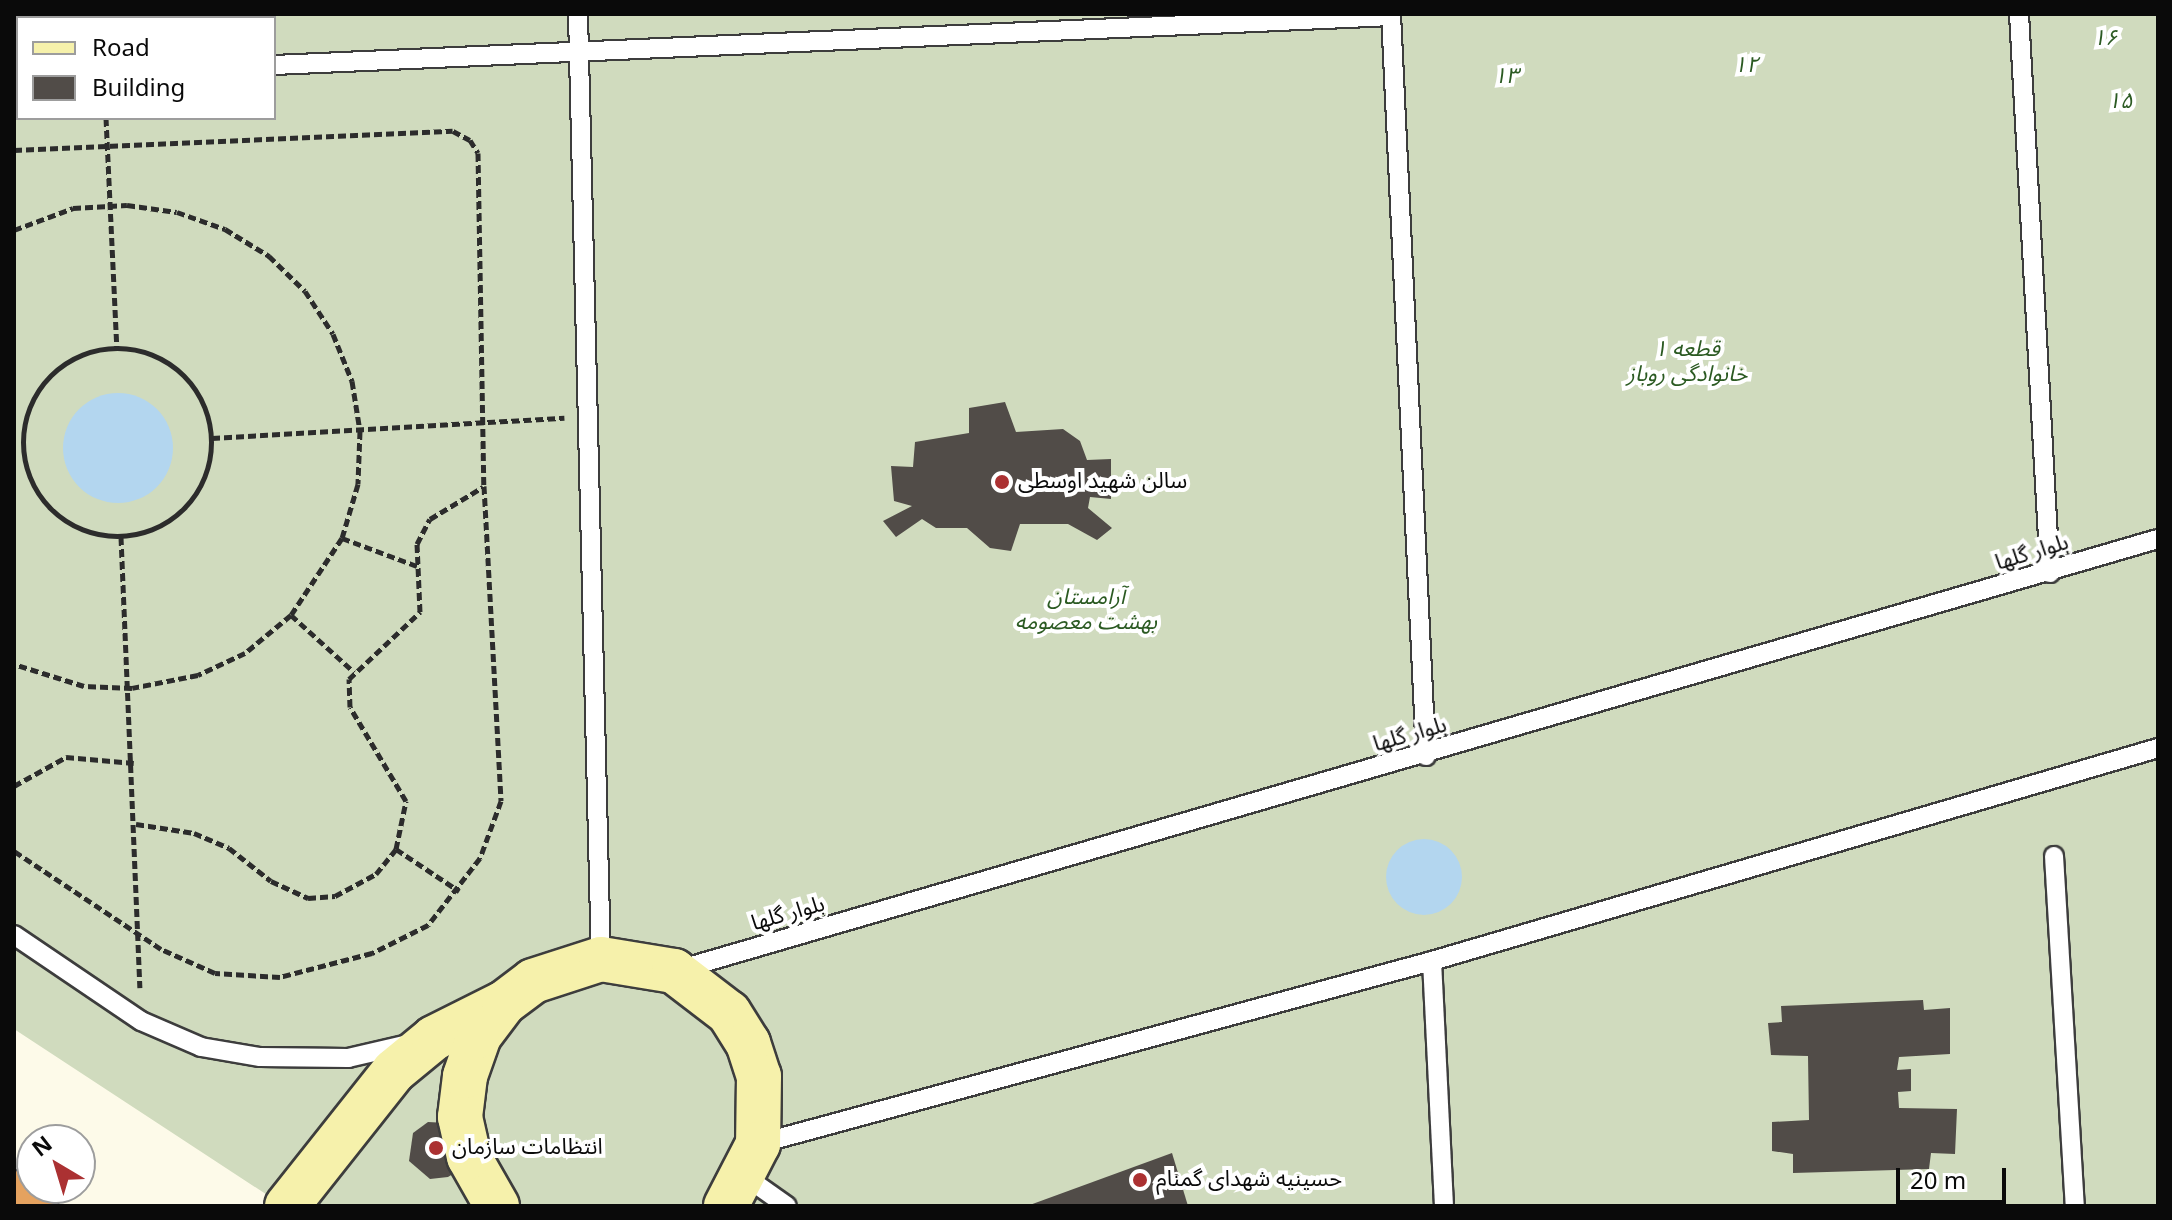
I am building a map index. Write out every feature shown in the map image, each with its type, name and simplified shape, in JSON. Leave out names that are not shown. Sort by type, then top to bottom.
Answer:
[{"type":"highway","points":[[14,1193],[35,1206]]},
{"type":"main road","points":[[287,1206],[394,1071],[434,1038],[504,1003],[555,971],[601,959],[674,971],[729,1013],[748,1043],[760,1087],[743,1176]]},
{"type":"main road","points":[[497,1206],[469,1157],[460,1117],[465,1076],[479,1036],[504,1003]]},
{"type":"lane","points":[[578,14],[601,959]]},
{"type":"lane","points":[[2019,14],[2050,573]]},
{"type":"lane","points":[[276,65],[1391,15],[1426,756]]},
{"type":"lane","name":"بلوار گلها","points":[[674,971],[1426,756],[2158,539]]},
{"type":"lane","points":[[743,1176],[1432,961],[2158,748]]},
{"type":"lane","points":[[2054,856],[2075,1206]]},
{"type":"lane","points":[[14,935],[141,1021],[201,1047],[260,1057],[348,1058],[434,1038]]},
{"type":"lane","points":[[1432,961],[1444,1206]]},
{"type":"lane","points":[[743,1176],[787,1206]]},
{"type":"path","points":[[106,120],[117,348]]},
{"type":"path","points":[[14,150],[453,131],[470,140],[478,153],[484,486],[501,801],[497,825],[459,891],[402,942],[280,977],[215,973],[139,936],[14,851]]},
{"type":"path","points":[[14,230],[73,208],[109,206],[177,212],[225,229],[269,256],[305,291],[333,334],[352,381],[360,431],[358,484],[342,538],[291,615],[245,653],[198,675],[132,688],[84,686],[14,664]]},
{"type":"path","points":[[117,348],[154,355],[179,371],[198,394],[212,438],[203,482],[187,506],[165,524],[121,537],[84,531],[57,516],[36,492],[23,452],[31,402],[48,378],[72,359],[117,348]]},
{"type":"path","points":[[212,438],[589,417]]},
{"type":"path","points":[[14,453],[23,452]]},
{"type":"path","points":[[136,824],[194,833],[229,848],[271,881],[308,898],[357,888],[396,849],[406,801],[350,707],[346,689],[354,672],[420,612],[417,544],[430,519],[484,486]]},
{"type":"path","points":[[121,537],[132,688],[141,1021]]},
{"type":"path","points":[[342,538],[417,566]]},
{"type":"path","points":[[291,615],[354,672]]},
{"type":"path","points":[[14,786],[66,757],[134,763]]},
{"type":"path","points":[[396,849],[459,891]]},
{"type":"green space","name":"آرامستان بهشت معصومه","points":[[14,14],[2158,14],[2158,1206],[284,1206],[14,1029]]},
{"type":"water","points":[[118,393],[139,398],[157,409],[168,427],[173,448],[168,469],[157,487],[139,498],[118,503],[97,498],[79,487],[68,469],[63,448],[68,427],[79,409],[97,398]]},
{"type":"water","points":[[1424,839],[1439,842],[1451,850],[1459,862],[1462,877],[1459,892],[1451,904],[1439,912],[1424,915],[1409,912],[1397,904],[1389,892],[1386,877],[1389,862],[1397,850],[1409,842]]},
{"type":"building","name":"سالن شهید اوسطی","points":[[1005,402],[1016,432],[1063,429],[1080,441],[1087,460],[1111,459],[1111,499],[1090,497],[1088,508],[1112,528],[1097,540],[1068,524],[1020,524],[1011,551],[990,548],[967,528],[936,528],[922,519],[896,537],[883,521],[912,506],[894,501],[891,466],[913,467],[915,442],[969,433],[969,408]]},
{"type":"building","points":[[1923,1000],[1924,1010],[1950,1008],[1950,1054],[1899,1057],[1897,1070],[1911,1069],[1911,1091],[1898,1092],[1899,1108],[1957,1109],[1955,1154],[1931,1153],[1929,1169],[1793,1173],[1793,1154],[1772,1151],[1772,1122],[1809,1120],[1808,1056],[1771,1055],[1768,1023],[1782,1022],[1781,1006]]},
{"type":"building","name":"انتظامات سازمان","points":[[428,1122],[447,1123],[456,1172],[448,1177],[430,1179],[409,1161],[413,1133]]},
{"type":"building","name":"حسینیه شهدای گمنام","points":[[1172,1153],[1188,1206],[1027,1206]]},
{"type":"place","name":"سالن شهید اوسطی","points":[[1002,482]]},
{"type":"place","name":"انتظامات سازمان","points":[[436,1148]]},
{"type":"place","name":"حسینیه شهدای گمنام","points":[[1140,1180]]},
{"type":"park label","name":"۱۶","points":[[2105,39]]},
{"type":"park label","name":"۱۲","points":[[1746,66]]},
{"type":"park label","name":"۱۳","points":[[1506,77]]},
{"type":"park label","name":"۱۵","points":[[2120,102]]},
{"type":"park label","name":"قطعه ۱ خانوادگی روباز","points":[[1687,362]]}]
